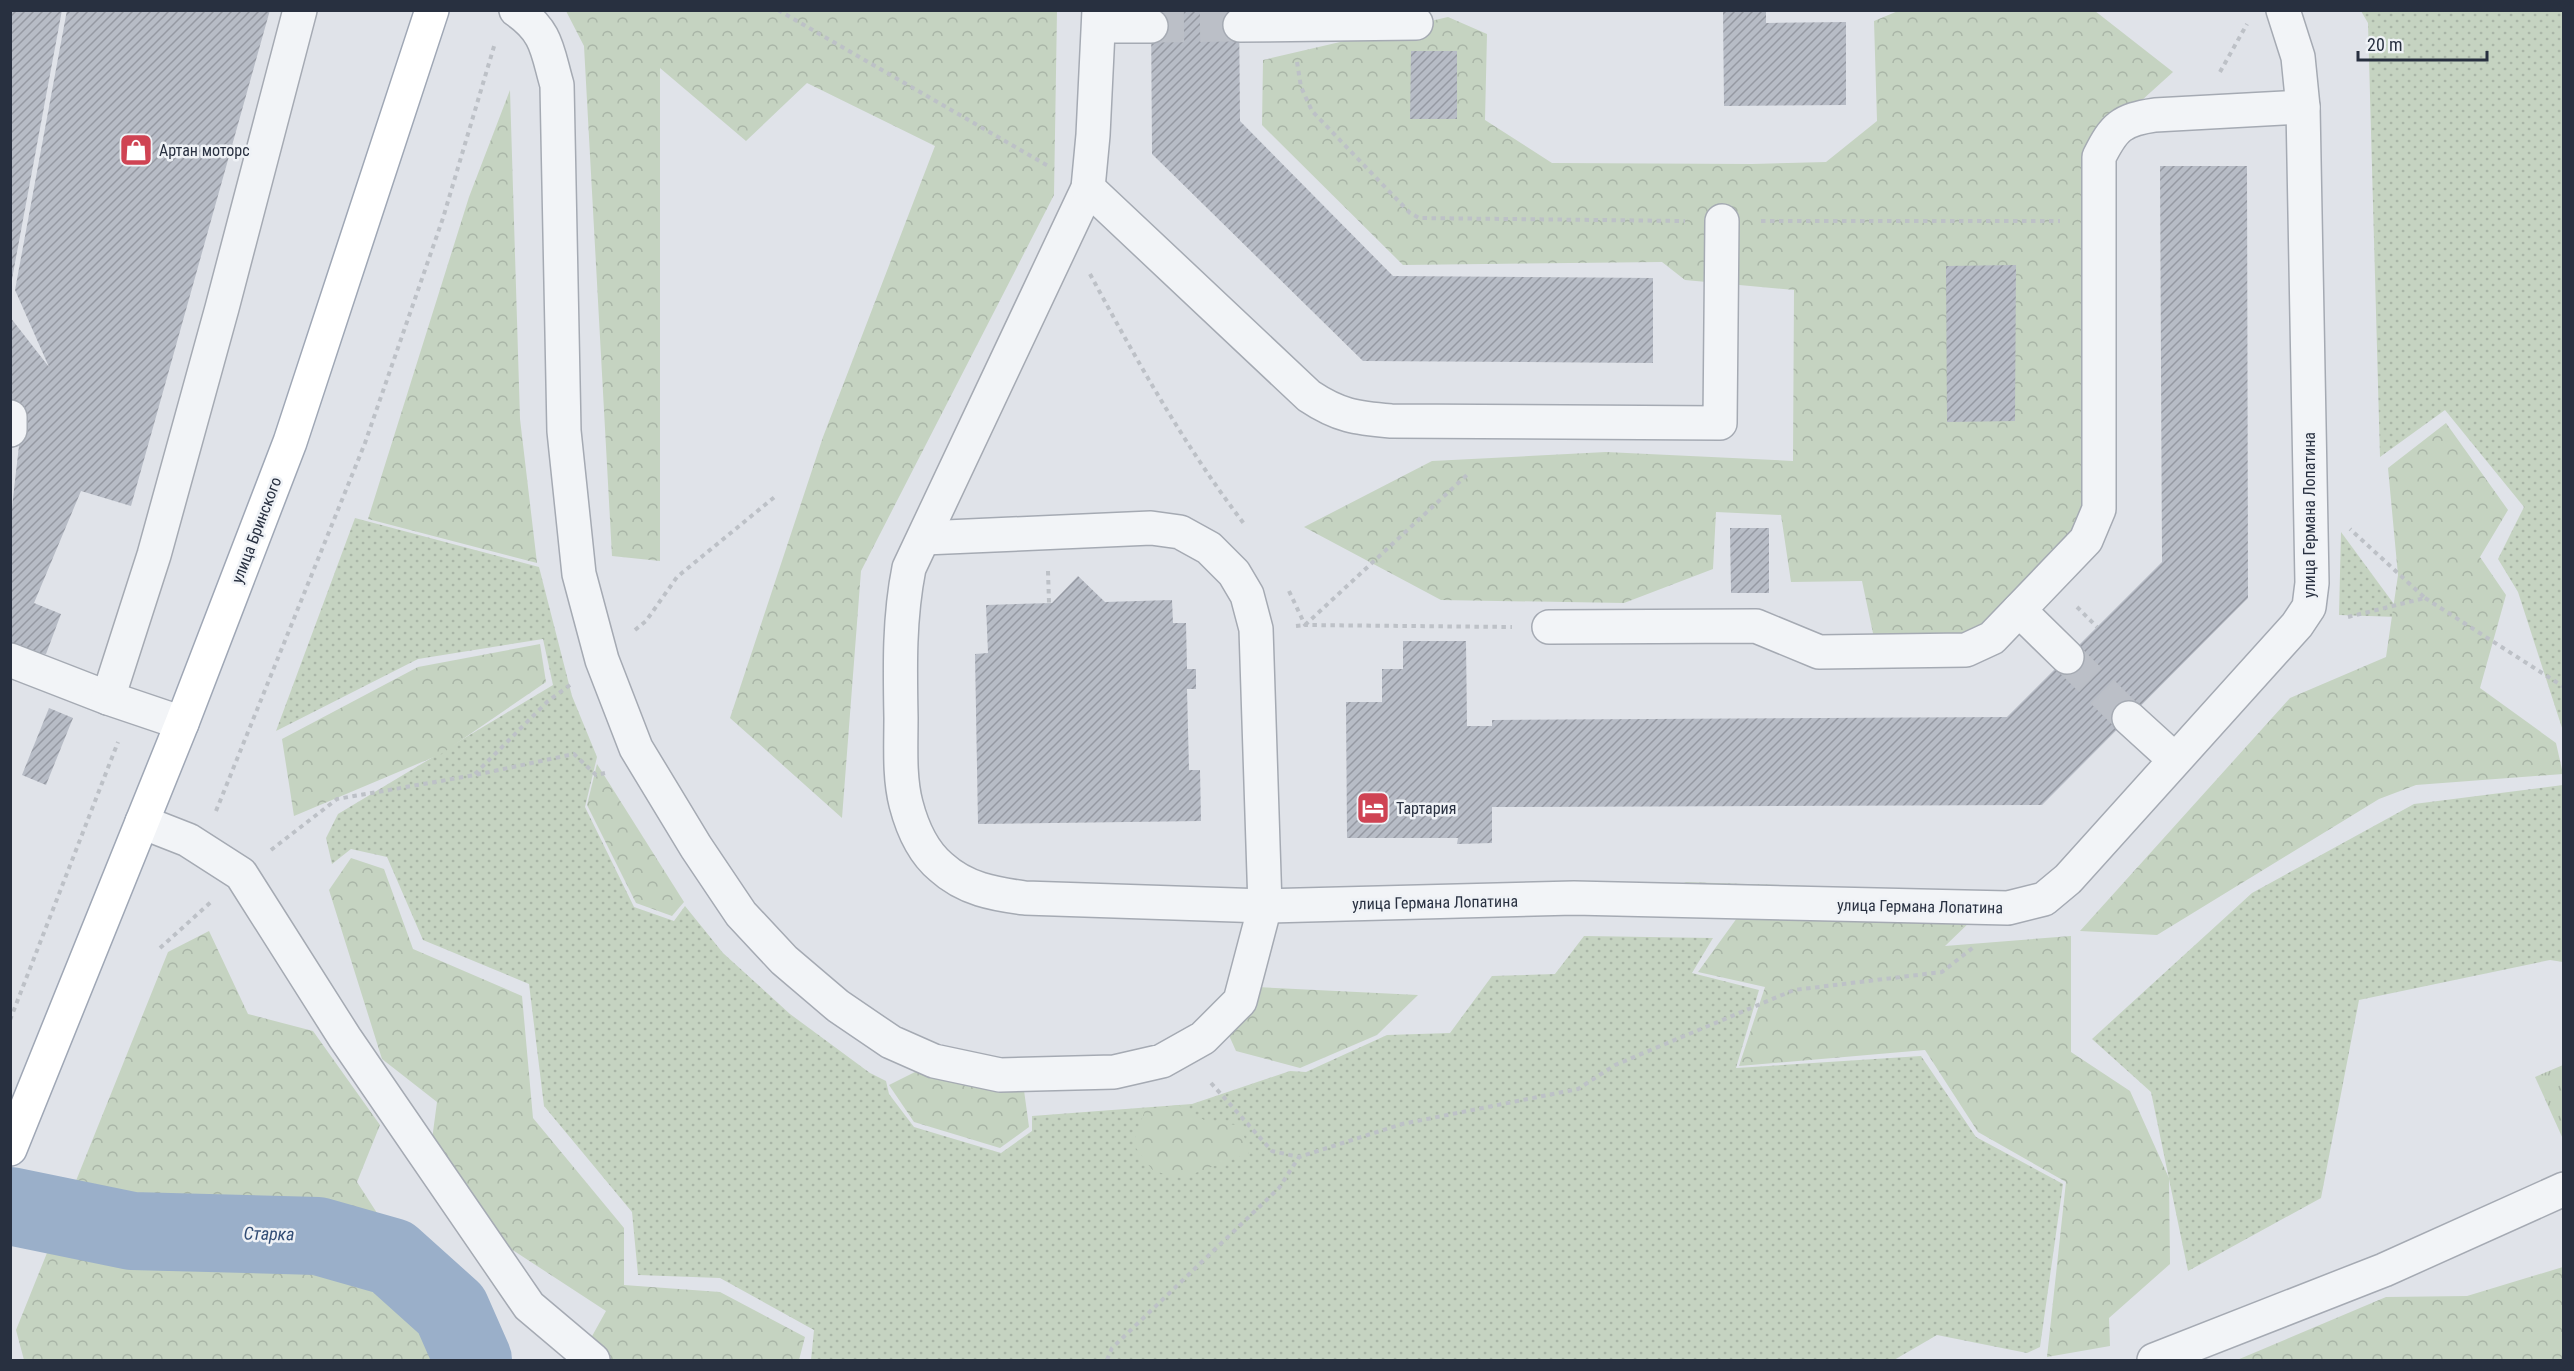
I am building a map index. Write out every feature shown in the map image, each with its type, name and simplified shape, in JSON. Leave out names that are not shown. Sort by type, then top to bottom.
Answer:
[{"type":"main road","name":"улица Бринского","points":[[10,1149],[56,1040],[182,723],[290,442],[432,10]]},
{"type":"street","points":[[120,702],[160,533],[300,10]]},
{"type":"street","points":[[516,10],[533,22],[543,38],[557,85],[564,431],[579,574],[602,660],[636,748],[696,847],[741,914],[784,960],[838,1006],[891,1042],[934,1061],[1000,1075],[1114,1072],[1162,1061],[1203,1038],[1240,1001],[1265,906],[1256,629],[1247,595],[1233,573],[1209,548],[1180,532],[1151,528],[924,538]]},
{"type":"street","name":"улица Германа Лопатина","points":[[1088,188],[909,568],[902,601],[900,630],[901,761],[906,803],[920,841],[939,866],[959,881],[991,894],[1024,898],[1265,906],[1574,898],[2008,908],[2044,899],[2068,879],[2297,625],[2309,607],[2312,583],[2303,107],[2298,57],[2283,10]]},
{"type":"street","points":[[1151,26],[1099,18],[1088,188],[1309,396],[1330,410],[1356,418],[1391,421],[1720,423],[1722,221]]},
{"type":"street","points":[[1240,25],[1416,23]]},
{"type":"street","points":[[1549,627],[1756,626],[1818,652],[1966,650],[1992,638],[2086,540],[2099,509],[2099,157],[2110,134],[2132,118],[2303,107]]},
{"type":"street","points":[[10,417],[10,430]]},
{"type":"street","points":[[2019,610],[2067,657]]},
{"type":"street","points":[[10,660],[182,723]]},
{"type":"street","points":[[2129,718],[2174,759]]},
{"type":"street","points":[[142,822],[188,840],[241,874],[345,1038],[529,1306],[593,1360]]},
{"type":"street","points":[[2154,1360],[2384,1270],[2564,1190]]},
{"type":"path","points":[[778,10],[1088,188]]},
{"type":"path","points":[[1296,24],[1296,57],[1301,87],[1312,111],[1410,213],[1419,218],[1722,221],[2100,220]]},
{"type":"path","points":[[201,849],[366,443],[443,218],[497,37]]},
{"type":"path","points":[[1067,232],[1139,365],[1218,489],[1251,533]]},
{"type":"path","points":[[1305,625],[1469,473]]},
{"type":"path","points":[[2342,522],[2425,598],[2564,687]]},
{"type":"path","points":[[1048,570],[1049,603]]},
{"type":"path","points":[[1287,587],[1305,625]]},
{"type":"path","points":[[2338,619],[2425,598]]},
{"type":"path","points":[[1256,629],[1305,625],[1549,627]]},
{"type":"path","points":[[10,1020],[120,702]]},
{"type":"path","points":[[160,948],[241,874],[336,799],[475,775],[574,754],[596,775],[615,771]]},
{"type":"path","points":[[1211,1083],[1272,1151],[1299,1157],[1402,1124],[1578,1089],[1615,1065],[1794,990],[1942,972],[1976,945]]},
{"type":"path","points":[[1107,1360],[1112,1348],[1279,1188],[1299,1157]]},
{"type":"green space","points":[[566,11],[1057,11],[1054,195],[861,571],[842,818],[730,718],[823,437],[935,146],[807,83],[746,141],[660,68],[660,561],[612,556],[584,46]]},
{"type":"green space","points":[[1898,11],[2095,11],[2173,72],[2088,149],[2081,521],[1978,634],[1874,638],[1862,581],[1791,582],[1781,515],[1716,512],[1713,569],[1624,603],[1441,600],[1304,527],[1432,461],[1606,452],[1793,461],[1794,290],[1685,280],[1662,262],[1403,265],[1262,125],[1263,60],[1448,17],[1487,34],[1485,120],[1552,163],[1826,162],[1877,121],[1874,21]]},
{"type":"green space","points":[[2361,11],[2563,11],[2563,731],[2518,592],[2498,559],[2524,507],[2445,410],[2380,457],[2368,23]]},
{"type":"green space","points":[[510,90],[520,419],[537,563],[368,519],[469,197]]},
{"type":"green space","points":[[2446,423],[2508,510],[2480,557],[2506,595],[2480,688],[2556,743],[2563,774],[2416,785],[2379,799],[2157,935],[2080,931],[2290,698],[2386,657],[2398,575],[2388,468]]},
{"type":"green space","points":[[355,518],[539,567],[572,696],[597,757],[585,807],[634,907],[674,921],[685,906],[723,953],[790,1014],[870,1073],[886,1081],[889,1094],[914,1127],[1001,1153],[1032,1131],[1032,1116],[1192,1104],[1290,1071],[1306,1072],[1387,1035],[1450,1033],[1492,976],[1555,974],[1584,936],[1713,938],[1692,973],[1759,990],[1736,1068],[1921,1056],[1976,1137],[2063,1184],[2040,1347],[2027,1353],[1937,1335],[1894,1360],[811,1360],[814,1330],[720,1278],[638,1275],[632,1212],[544,1106],[529,984],[423,940],[387,857],[351,849],[332,864],[326,838],[338,814],[553,685],[543,639],[418,659],[276,731]]},
{"type":"green space","points":[[2341,532],[2399,611],[2397,617],[2339,615]]},
{"type":"green space","points":[[540,644],[546,682],[441,754],[294,816],[282,739],[418,667]]},
{"type":"green space","points":[[597,764],[684,902],[672,916],[636,903],[587,805]]},
{"type":"green space","points":[[2563,785],[2563,962],[2550,960],[2359,1000],[2321,1198],[2188,1271],[2151,1092],[2092,1039],[2252,893],[2414,804]]},
{"type":"green space","points":[[351,858],[384,869],[413,949],[522,996],[533,1118],[624,1228],[624,1285],[720,1292],[805,1337],[799,1360],[599,1360],[586,1347],[606,1311],[459,1215],[431,1147],[437,1102],[382,1059],[329,890]]},
{"type":"green space","points":[[1684,882],[2001,892],[1945,946],[2071,936],[2071,1052],[2130,1091],[2169,1178],[2170,1264],[2109,1318],[2110,1346],[2047,1357],[2066,1182],[1978,1132],[1925,1050],[1739,1066],[1765,987],[1698,972],[1742,911]]},
{"type":"green space","points":[[209,931],[248,1014],[313,1031],[380,1125],[357,1182],[397,1244],[509,1360],[24,1360],[16,1330],[168,952]]},
{"type":"green space","points":[[1257,987],[1418,995],[1377,1035],[1300,1068],[1236,1051],[1218,1011]]},
{"type":"green space","points":[[2563,1065],[2563,1139],[2535,1077]]},
{"type":"green space","points":[[927,1066],[1023,1083],[1029,1127],[1000,1148],[914,1122],[889,1085]]},
{"type":"green space","points":[[1178,1105],[1204,1120],[1241,1126],[1249,1153],[1182,1178],[1153,1171],[1133,1144],[1145,1110]]},
{"type":"green space","points":[[2563,1267],[2563,1360],[2237,1360],[2386,1297],[2467,1296]]},
{"type":"building","points":[[10,10],[62,10],[12,279],[10,279]]},
{"type":"building","name":"Артан моторс","points":[[67,10],[270,10],[131,506],[81,491],[34,603],[61,614],[46,654],[10,650],[10,525],[23,410],[10,407],[10,317],[49,367],[15,290]]},
{"type":"building","points":[[1151,10],[1239,10],[1240,121],[1393,276],[1653,278],[1653,363],[1363,361],[1152,154]]},
{"type":"building","points":[[1723,10],[1766,10],[1766,23],[1846,22],[1846,105],[1724,106]]},
{"type":"building","points":[[1411,51],[1457,51],[1457,119],[1410,119]]},
{"type":"building","points":[[2160,166],[2247,166],[2248,598],[2042,805],[1492,807],[1492,843],[1457,844],[1458,838],[1347,838],[1346,702],[1382,702],[1382,669],[1403,669],[1403,641],[1466,641],[1467,726],[1492,726],[1492,720],[2007,717],[2162,562]]},
{"type":"building","points":[[2016,265],[2015,421],[1947,422],[1946,266]]},
{"type":"building","points":[[1730,528],[1769,528],[1769,593],[1731,593]]},
{"type":"building","points":[[1078,576],[1105,602],[1172,600],[1173,623],[1186,623],[1187,669],[1196,669],[1196,689],[1187,689],[1189,770],[1200,770],[1201,821],[978,824],[975,654],[988,653],[986,605],[1052,603]]},
{"type":"building","points":[[49,708],[73,718],[46,785],[22,775]]},
{"type":"waterway","name":"Старка","points":[[10,1206],[132,1231],[318,1236],[392,1257],[451,1310],[473,1360]]},
{"type":"tunnel","points":[[1151,26],[1240,25]]},
{"type":"tunnel","points":[[2067,657],[2129,718]]},
{"type":"place","name":"Артан моторс","points":[[136,150]]},
{"type":"place","name":"Тартария","points":[[1373,808]]}]
